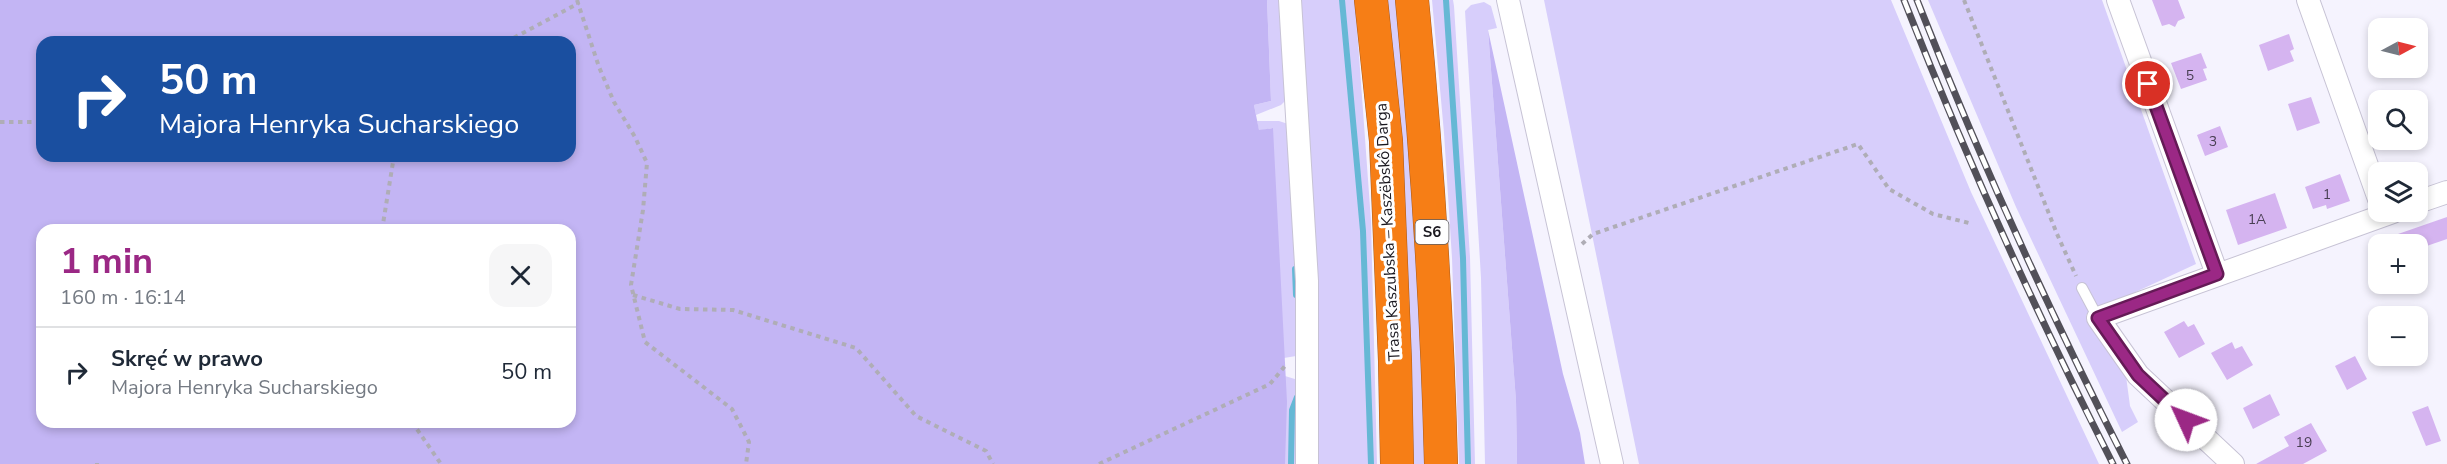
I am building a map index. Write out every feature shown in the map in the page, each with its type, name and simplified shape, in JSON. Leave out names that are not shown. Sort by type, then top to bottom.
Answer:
[{"type":"highway","name":"Trasa Kaszubska – Kaszëbskô Darga","points":[[1371,0],[1386,141],[1395,350],[1397,464]]},
{"type":"highway","name":"S6","points":[[1412,0],[1426,138],[1441,464]]},
{"type":"street","points":[[1290,0],[1307,281],[1307,464]]},
{"type":"street","points":[[1508,0],[1612,464]]},
{"type":"street","points":[[2118,0],[2217,274]]},
{"type":"street","points":[[2308,0],[2368,163]]},
{"type":"street","points":[[2428,199],[2447,192]]},
{"type":"street","points":[[2233,464],[2138,375],[2098,318],[2368,216]]},
{"type":"lane","points":[[2082,288],[2098,318]]},
{"type":"path","points":[[1964,0],[2054,226],[2082,288]]},
{"type":"path","points":[[517,36],[578,1],[599,67],[614,102],[635,137],[647,163],[643,210],[631,285],[645,342],[732,409],[749,442],[746,464]]},
{"type":"path","points":[[0,122],[36,122]]},
{"type":"path","points":[[1562,245],[1583,244],[1593,234],[1858,144],[1889,189],[1933,214],[1969,223]]},
{"type":"path","points":[[383,224],[393,162]]},
{"type":"path","points":[[632,295],[680,309],[733,310],[856,348],[916,416],[986,451],[993,464]]},
{"type":"path","points":[[1099,464],[1270,384],[1285,366]]},
{"type":"path","points":[[416,428],[441,464]]},
{"type":"shaded area","points":[[0,0],[1267,0],[1271,101],[1254,105],[1259,130],[1273,128],[1287,402],[1285,464],[0,464]]},
{"type":"shaded area","points":[[1267,0],[1283,0],[1289,97],[1281,105],[1256,115],[1254,105],[1271,101]]},
{"type":"shaded area","points":[[1297,0],[1355,0],[1371,221],[1377,464],[1314,464]]},
{"type":"shaded area","points":[[1387,0],[1399,0],[1410,128],[1426,464],[1410,464]]},
{"type":"shaded area","points":[[1432,0],[1453,0],[1454,6],[1470,257],[1475,464],[1459,464],[1452,258]]},
{"type":"shaded area","points":[[1544,0],[1891,0],[1971,192],[2099,464],[1639,464]]},
{"type":"shaded area","points":[[1928,0],[2102,0],[2196,264],[2086,315],[2126,376],[2130,406],[2138,422],[2122,432],[2016,207]]},
{"type":"shaded area","points":[[1484,2],[1491,6],[1497,28],[1488,30],[1516,401],[1517,464],[1485,464],[1481,278],[1465,11],[1471,5]]},
{"type":"shaded area","points":[[1488,30],[1563,374],[1580,433],[1585,464],[1517,464],[1516,401]]},
{"type":"shaded area","points":[[1257,121],[1279,121],[1288,124],[1298,239],[1296,356],[1284,358],[1272,128],[1259,131]]},
{"type":"shaded area","points":[[1285,376],[1298,380],[1296,464],[1283,464]]},
{"type":"building","points":[[2152,0],[2178,0],[2185,18],[2178,21],[2175,27],[2169,24],[2162,26]]},
{"type":"building","points":[[2289,34],[2294,49],[2290,51],[2294,61],[2268,71],[2259,45]]},
{"type":"building","points":[[2201,53],[2207,68],[2203,69],[2207,80],[2181,89],[2171,63]]},
{"type":"building","points":[[2311,97],[2320,123],[2297,131],[2288,104]]},
{"type":"building","points":[[2220,126],[2228,147],[2205,156],[2197,135]]},
{"type":"building","points":[[2340,174],[2350,201],[2327,209],[2326,205],[2313,209],[2305,187]]},
{"type":"building","points":[[2275,193],[2287,228],[2238,245],[2226,210]]},
{"type":"building","points":[[2447,217],[2447,239],[2428,246],[2428,234],[2398,234]]},
{"type":"building","points":[[2184,321],[2188,327],[2194,324],[2205,344],[2179,358],[2164,332]]},
{"type":"building","points":[[2232,342],[2235,349],[2242,346],[2253,365],[2227,380],[2211,353]]},
{"type":"building","points":[[2355,356],[2367,379],[2347,390],[2335,366]]},
{"type":"building","points":[[2270,394],[2280,415],[2253,429],[2243,408]]},
{"type":"building","points":[[2428,406],[2441,441],[2426,446],[2412,412]]},
{"type":"building","points":[[2311,423],[2327,451],[2303,464],[2256,464],[2289,446],[2284,437]]},
{"type":"waterway","points":[[1342,0],[1363,231],[1371,464]]},
{"type":"waterway","points":[[1446,0],[1463,258],[1468,464]]},
{"type":"waterway","points":[[1295,269],[1296,295]]},
{"type":"waterway","points":[[1291,464],[1292,410],[1297,397]]},
{"type":"railway","points":[[1904,0],[2003,235],[2113,464]]},
{"type":"railway","points":[[1917,0],[2016,235],[2127,464]]},
{"type":"route","points":[[2148,84],[2217,274],[2098,318],[2138,375],[2186,420]]}]
